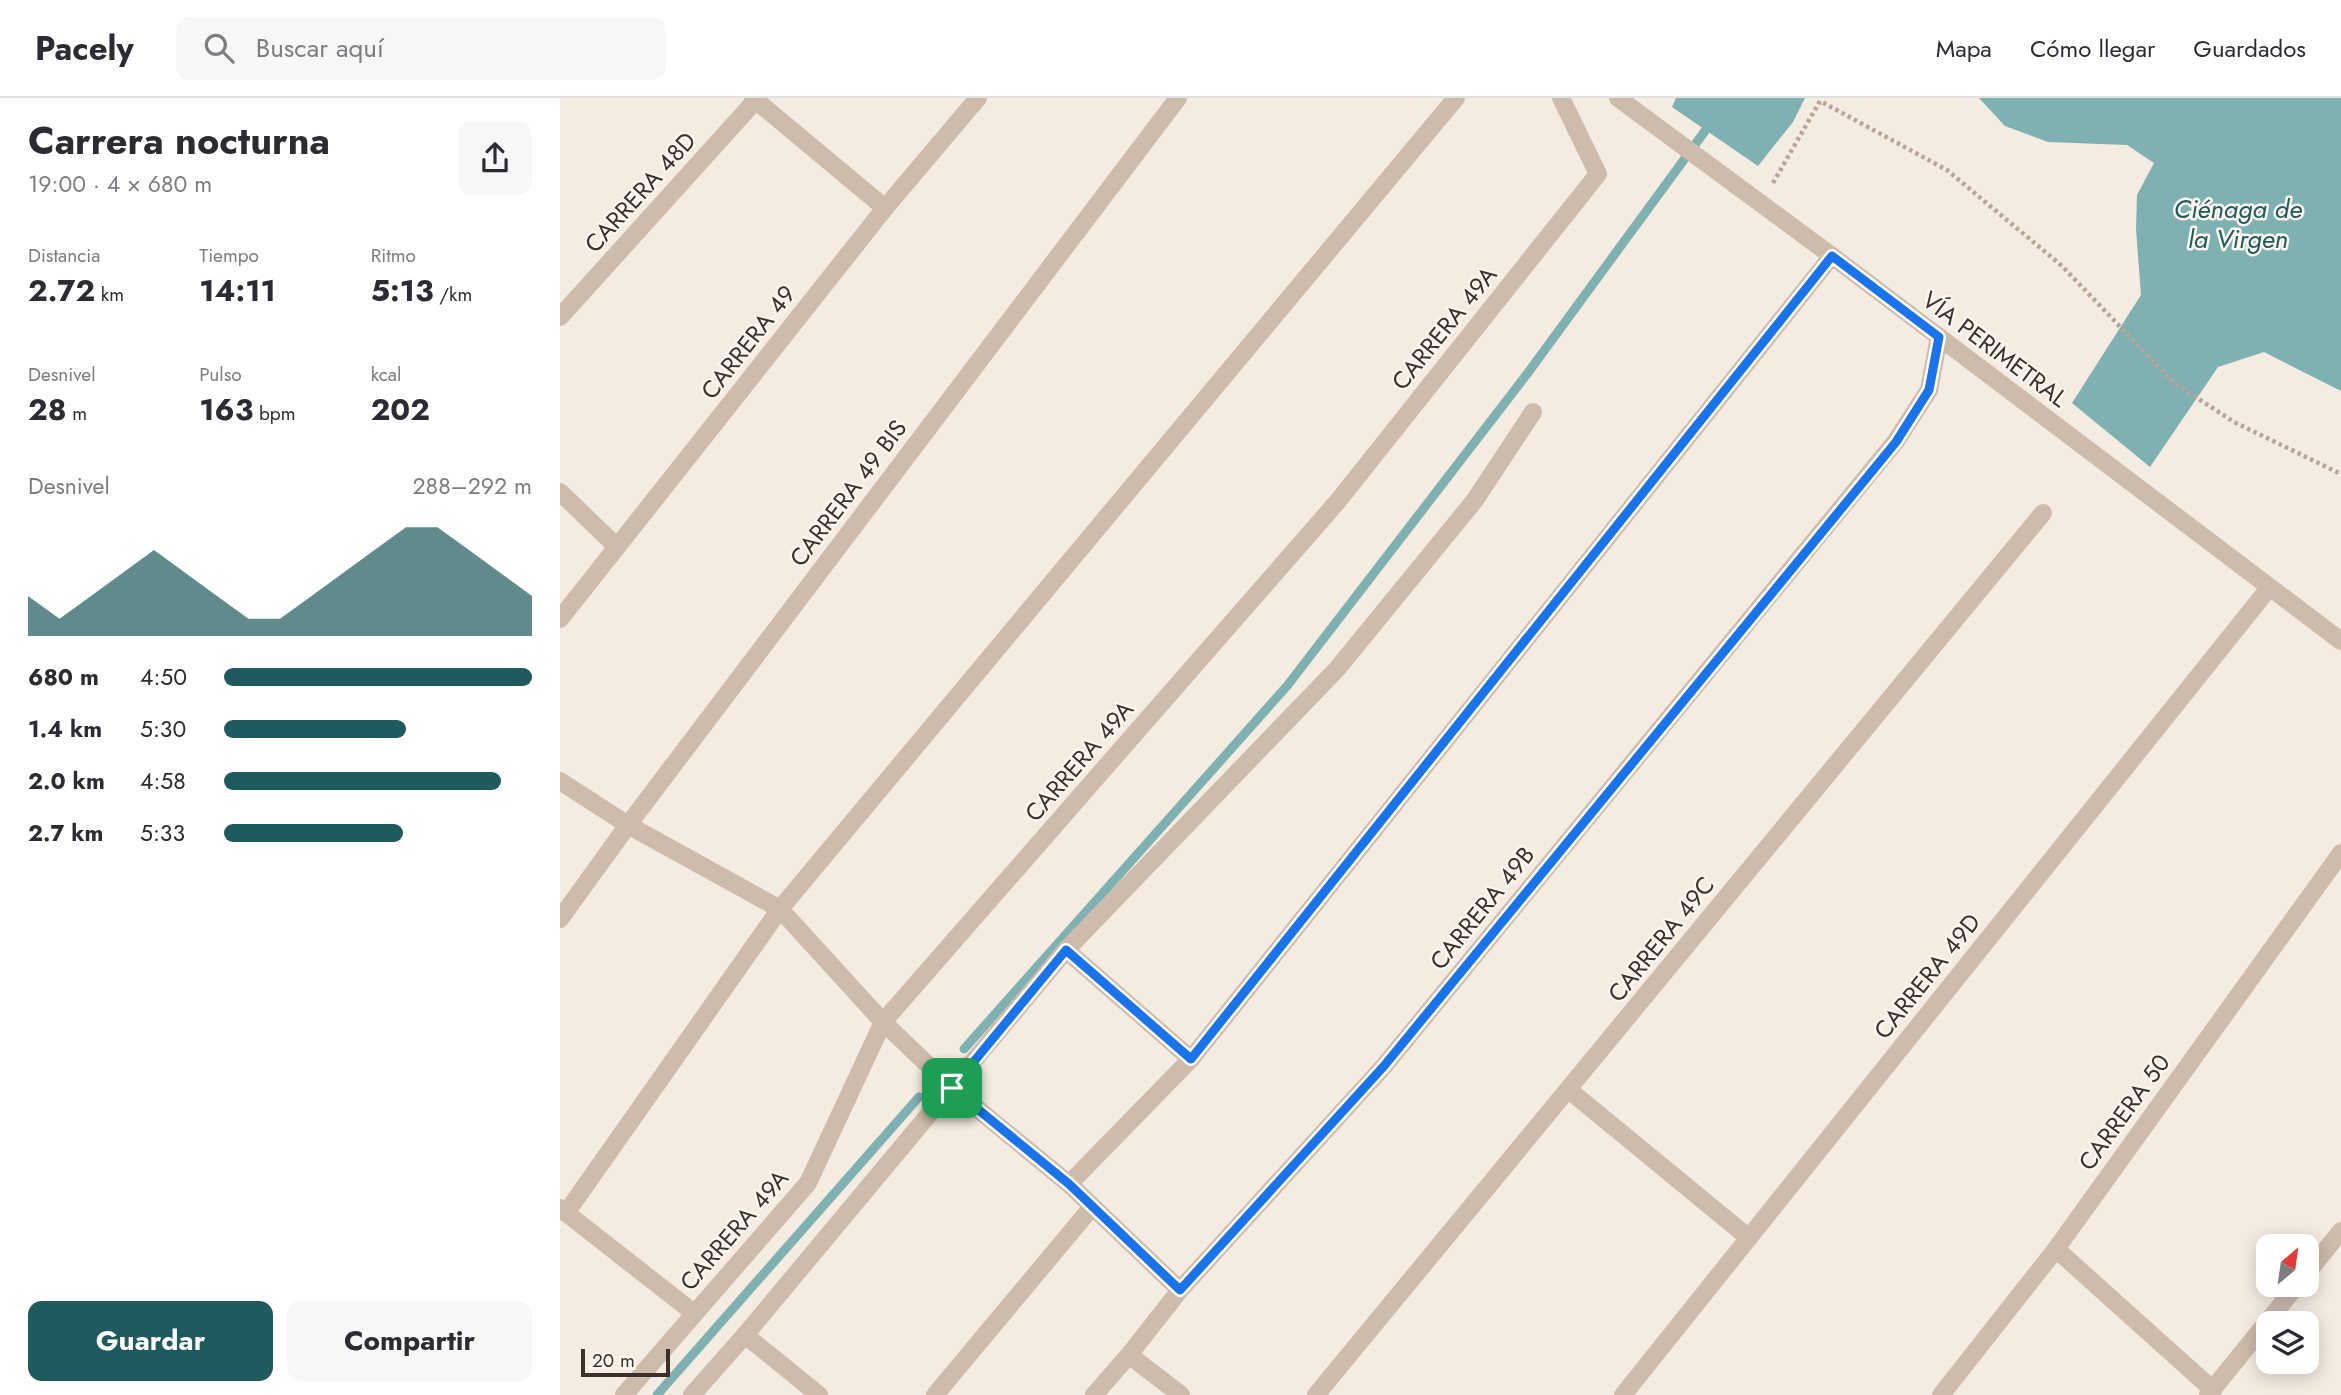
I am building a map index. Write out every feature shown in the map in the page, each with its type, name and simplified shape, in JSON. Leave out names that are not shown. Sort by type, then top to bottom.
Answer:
[{"type":"street","name":"CARRERA 49","points":[[560,619],[884,208],[978,98]]},
{"type":"street","name":"CARRERA 49 BIS","points":[[560,919],[628,825],[1178,98]]},
{"type":"street","points":[[694,1313],[563,1211],[780,909],[1456,98]]},
{"type":"street","name":"CARRERA 49A","points":[[624,1395],[808,1183],[883,1023],[1338,501],[1598,174],[1561,98]]},
{"type":"street","name":"VÍA PERIMETRAL","points":[[1618,98],[1747,192],[2341,642]]},
{"type":"street","points":[[755,99],[884,208]]},
{"type":"street","name":"CARRERA 48D","points":[[560,317],[755,99]]},
{"type":"street","points":[[1069,1184],[1191,1059],[1832,256]]},
{"type":"street","name":"CARRERA 49B","points":[[1094,1395],[1180,1290],[1384,1066],[1896,442],[1929,390],[1939,337]]},
{"type":"street","points":[[692,1395],[1066,950],[1337,668],[1475,500],[1533,412]]},
{"type":"street","points":[[560,492],[617,547]]},
{"type":"street","name":"CARRERA 49C","points":[[1316,1395],[2043,513]]},
{"type":"street","name":"CARRERA 49D","points":[[1623,1395],[2269,588]]},
{"type":"street","points":[[560,782],[628,825],[780,909],[883,1023],[952,1088],[1069,1184],[1180,1290]]},
{"type":"street","name":"CARRERA 50","points":[[1941,1395],[2056,1249],[2341,853]]},
{"type":"street","points":[[1066,950],[1191,1059]]},
{"type":"street","points":[[1569,1090],[1749,1238]]},
{"type":"street","points":[[935,1395],[1092,1207]]},
{"type":"street","points":[[2319,1258],[2341,1231]]},
{"type":"street","points":[[2056,1249],[2211,1392],[2288,1297]]},
{"type":"street","points":[[745,1335],[819,1395]]},
{"type":"street","points":[[1129,1355],[1181,1395]]},
{"type":"path","points":[[1770,189],[1820,101],[1947,170],[2062,266],[2174,383],[2234,422],[2341,474]]},
{"type":"water","points":[[1676,98],[1805,98],[1793,122],[1758,166],[1672,107]]},
{"type":"water","name":"Ciénaga de la Virgen","points":[[1979,98],[2341,98],[2341,391],[2264,352],[2218,367],[2150,467],[2072,403],[2141,295],[2136,229],[2137,195],[2154,163],[2127,145],[2048,142],[2005,126]]},
{"type":"waterway","points":[[964,1049],[1287,686],[1527,374],[1705,131]]},
{"type":"waterway","points":[[657,1395],[919,1097]]},
{"type":"route","points":[[1832,256],[1939,337],[1929,390],[1896,442],[1384,1066],[1180,1290],[1069,1184],[952,1088],[1066,950],[1191,1059],[1832,256]]}]
